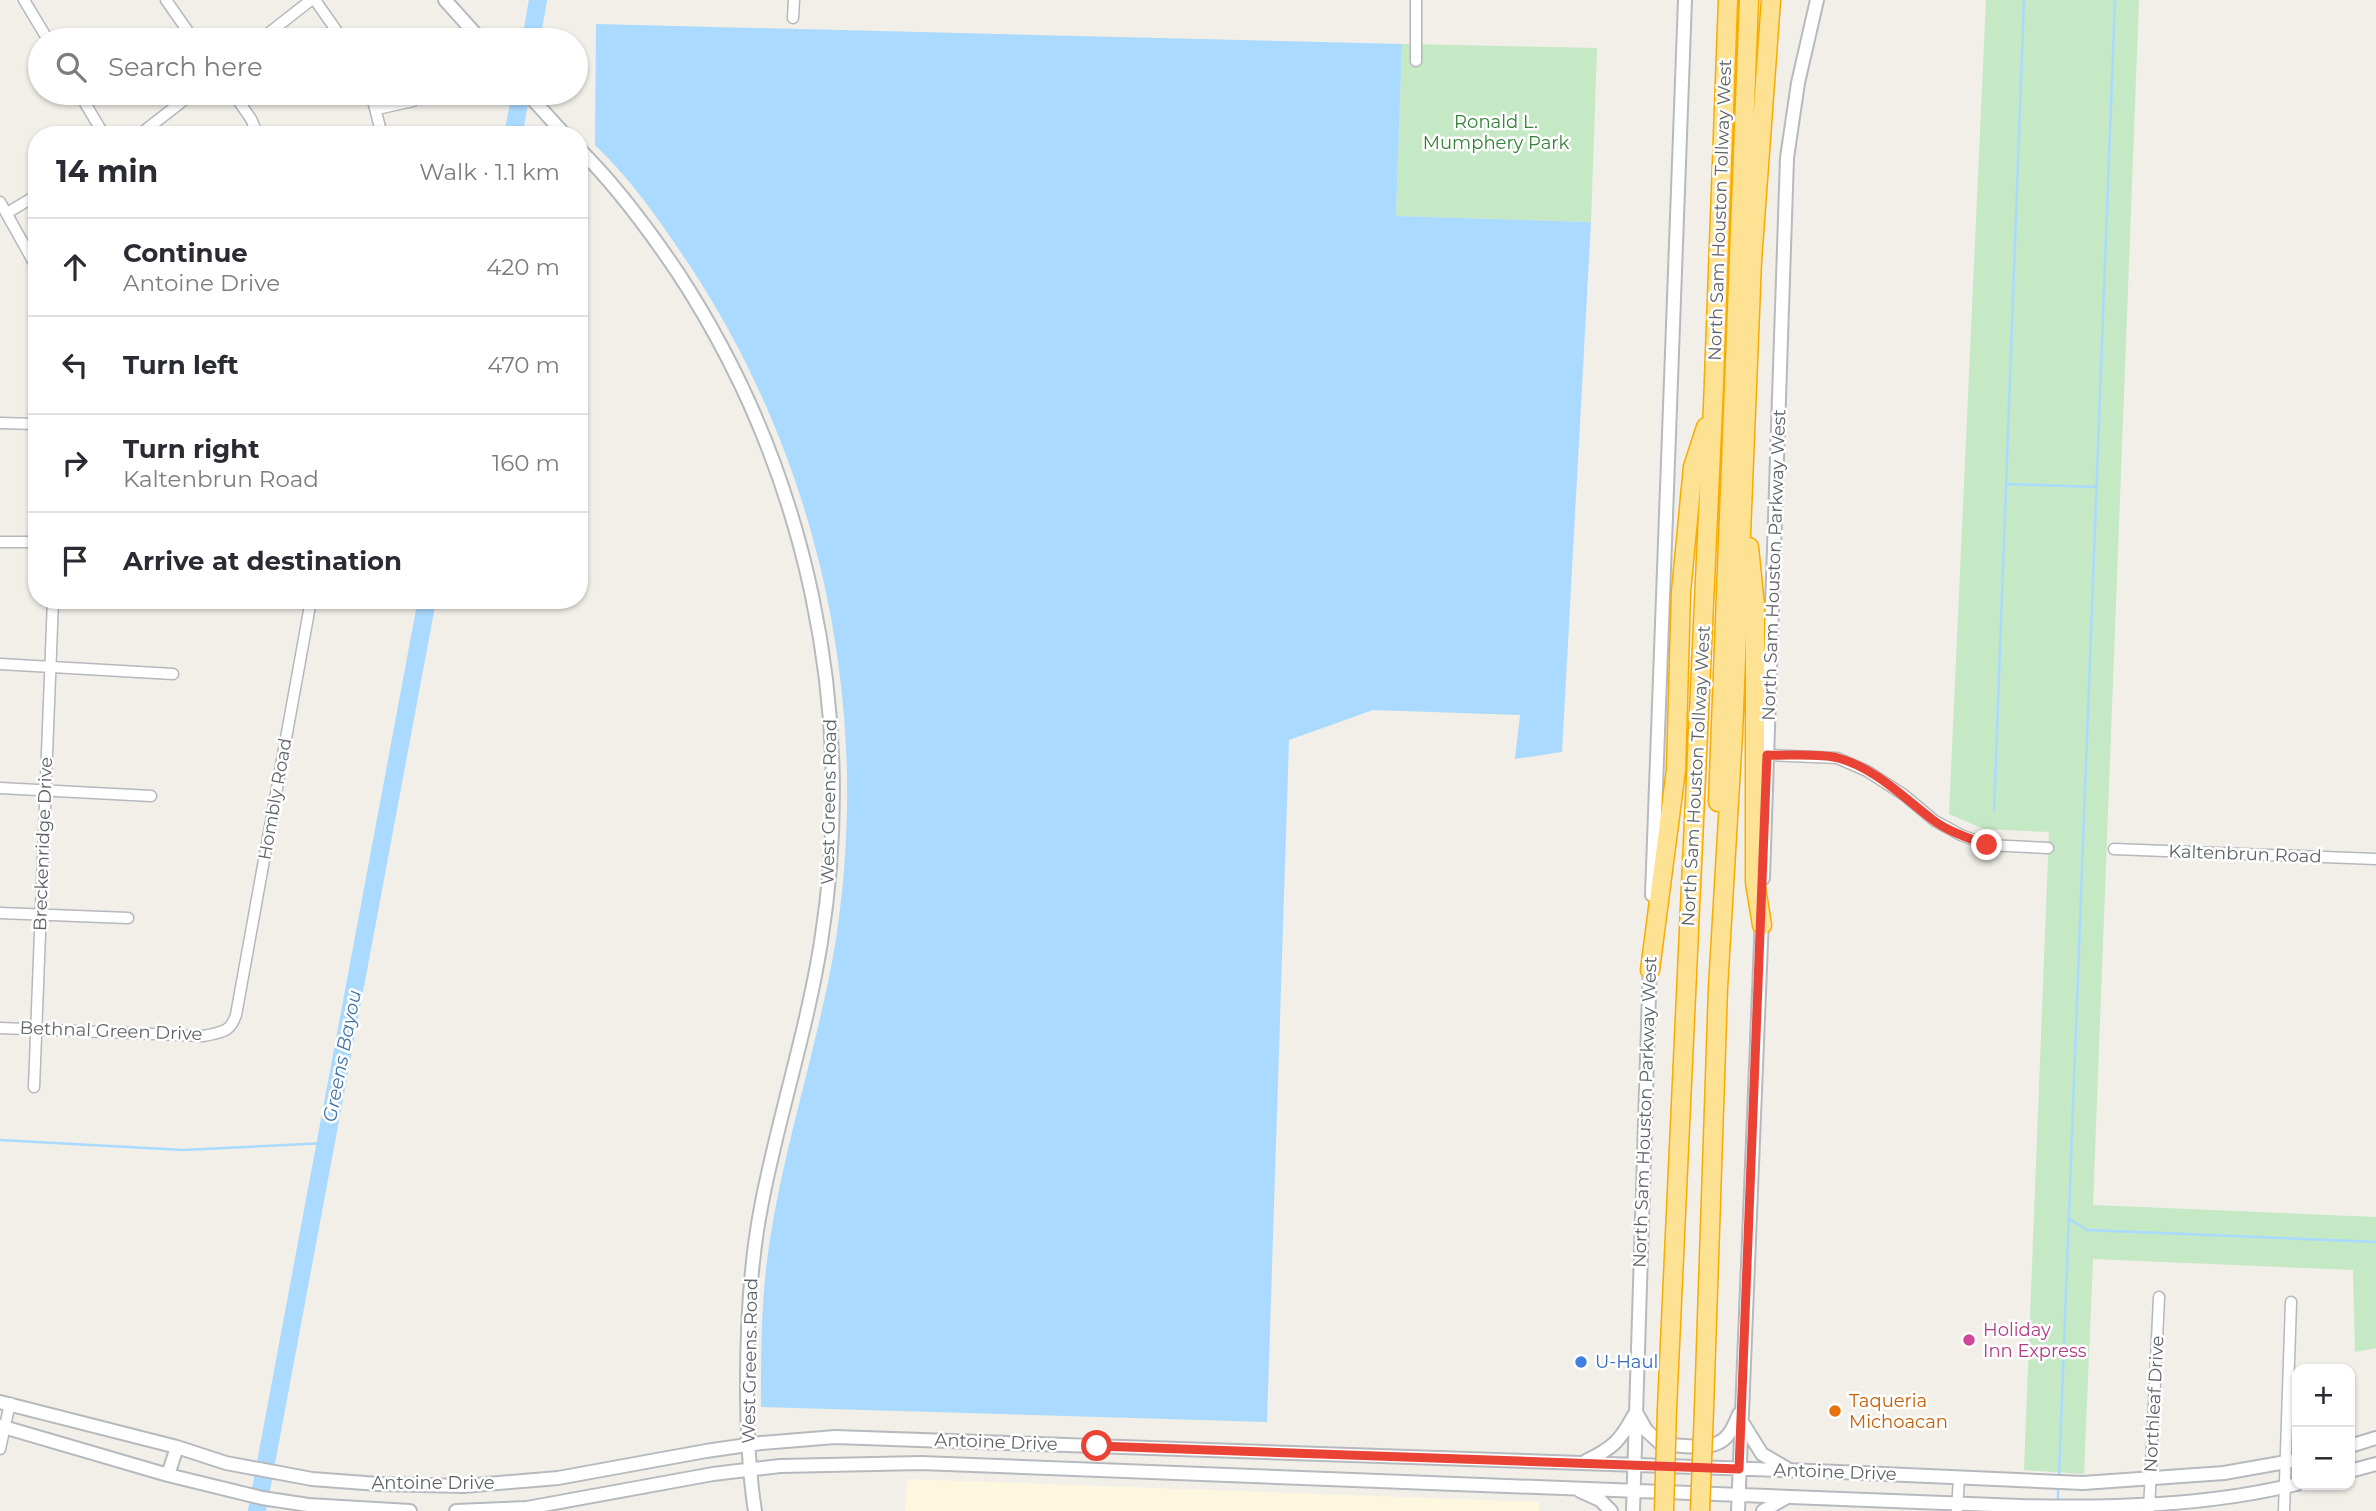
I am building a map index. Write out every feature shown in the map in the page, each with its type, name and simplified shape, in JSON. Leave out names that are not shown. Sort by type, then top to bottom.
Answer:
[{"type":"highway","name":"North Sam Houston Tollway West","points":[[1717,0],[1726,41]]},
{"type":"highway","name":"North Sam Houston Tollway West","points":[[1664,1511],[1713,407],[1728,0]]},
{"type":"highway","name":"North Sam Houston Tollway West","points":[[1718,988],[1716,932],[1720,735],[1749,0]]},
{"type":"highway","name":"North Sam Houston Tollway West","points":[[1700,1511],[1718,988],[1729,816],[1752,261],[1771,0]]},
{"type":"highway","points":[[1650,970],[1676,770],[1681,592],[1693,467],[1713,407]]},
{"type":"highway","points":[[1742,483],[1755,606],[1755,882],[1762,925]]},
{"type":"main road","points":[[445,0],[470,28]]},
{"type":"main road","name":"North Sam Houston Parkway West","points":[[1633,1511],[1685,0]]},
{"type":"main road","name":"North Sam Houston Parkway West","points":[[1738,1511],[1762,925],[1787,158],[1798,83],[1817,0]]},
{"type":"main road","points":[[538,105],[556,126]]},
{"type":"main road","name":"West Greens Road","points":[[588,159],[638,217],[666,256],[712,329],[742,386],[773,458],[790,507],[810,583],[822,647],[833,764],[832,842],[828,893],[811,993],[755,1244],[747,1324],[747,1445],[755,1511]]},
{"type":"main road","name":"Antoine Drive","points":[[5,1403],[177,1447],[226,1463],[312,1479],[378,1485],[464,1486],[558,1478],[666,1457],[747,1445],[835,1437],[2083,1483],[2224,1473],[2291,1461]]},
{"type":"main road","points":[[1636,1411],[1646,1430],[1661,1444],[1709,1446],[1723,1441],[1742,1415],[1762,1454],[1793,1471]]},
{"type":"main road","points":[[1582,1463],[1610,1450],[1622,1438],[1636,1411]]},
{"type":"main road","name":"Antoine Drive","points":[[3,1426],[221,1489],[309,1505],[410,1511]]},
{"type":"main road","points":[[2355,1444],[2376,1438]]},
{"type":"main road","points":[[921,1463],[922,1439]]},
{"type":"main road","points":[[1097,1446],[1097,1469]]},
{"type":"main road","points":[[168,1475],[177,1447]]},
{"type":"main road","points":[[1267,1476],[1268,1451]]},
{"type":"main road","points":[[1441,1483],[1442,1458]]},
{"type":"main road","name":"Antoine Drive","points":[[456,1511],[527,1508],[749,1469],[813,1464],[921,1463],[1097,1469],[1738,1494],[1958,1507],[2149,1508],[2244,1496],[2291,1486]]},
{"type":"main road","points":[[2355,1470],[2376,1464]]},
{"type":"main road","points":[[558,1478],[563,1502]]},
{"type":"main road","points":[[375,1510],[378,1485]]},
{"type":"main road","points":[[1573,1488],[1600,1500],[1611,1511]]},
{"type":"main road","points":[[1763,1511],[1788,1497]]},
{"type":"street","points":[[24,0],[41,28]]},
{"type":"street","points":[[166,0],[186,28]]},
{"type":"street","points":[[276,28],[313,0],[334,28]]},
{"type":"street","points":[[793,18],[794,0]]},
{"type":"street","points":[[1416,0],[1416,61]]},
{"type":"street","points":[[86,105],[99,126]]},
{"type":"street","points":[[151,126],[178,105]]},
{"type":"street","points":[[241,105],[254,126]]},
{"type":"street","points":[[375,105],[380,126]]},
{"type":"street","points":[[376,110],[397,105]]},
{"type":"street","points":[[7,214],[28,201]]},
{"type":"street","points":[[0,202],[28,252]]},
{"type":"street","points":[[0,423],[28,424]]},
{"type":"street","points":[[0,542],[28,542]]},
{"type":"street","name":"Breckenridge Drive","points":[[34,1087],[53,609]]},
{"type":"street","name":"Hombly Road","points":[[239,998],[309,609]]},
{"type":"street","points":[[0,664],[173,674]]},
{"type":"street","points":[[1767,755],[1838,758],[1867,771],[1904,794],[1935,821],[1961,835],[1987,845],[2048,848]]},
{"type":"street","points":[[0,788],[151,796]]},
{"type":"street","name":"Kaltenbrun Road","points":[[2114,849],[2376,859]]},
{"type":"street","points":[[0,913],[128,918]]},
{"type":"street","name":"Bethnal Green Drive","points":[[0,1028],[204,1036],[232,1026],[239,998]]},
{"type":"street","name":"Northleaf Drive","points":[[2149,1508],[2159,1297]]},
{"type":"street","points":[[2284,1511],[2291,1486],[2291,1302]]},
{"type":"street","points":[[0,1449],[5,1403]]},
{"type":"street","points":[[1958,1507],[1959,1477]]},
{"type":"shaded area","points":[[907,1479],[1540,1502],[1539,1511],[905,1511]]},
{"type":"green space","points":[[1986,0],[2139,0],[2093,1205],[2376,1217],[2376,1348],[2355,1352],[2353,1270],[2093,1259],[2084,1474],[2024,1470],[2049,832],[1984,829],[1949,814]]},
{"type":"green space","name":"Ronald L. Mumphery Park","points":[[1402,44],[1597,48],[1591,222],[1396,216]]},
{"type":"water","points":[[596,24],[1402,44],[1396,216],[1591,222],[1562,752],[1515,759],[1520,715],[1373,710],[1289,740],[1267,1422],[761,1407],[761,1346],[769,1246],[783,1170],[828,983],[845,857],[847,768],[840,679],[826,592],[803,506],[773,423],[735,343],[690,266],[634,188],[595,145]]},
{"type":"waterway","name":"Greens Bayou","points":[[533,28],[538,0]]},
{"type":"waterway","points":[[1994,811],[2024,0]]},
{"type":"waterway","points":[[2059,1476],[2115,0]]},
{"type":"waterway","name":"Greens Bayou","points":[[515,126],[519,105]]},
{"type":"waterway","points":[[2006,484],[2097,487]]},
{"type":"waterway","name":"Greens Bayou","points":[[257,1511],[425,609]]},
{"type":"waterway","points":[[0,1140],[183,1150],[326,1143]]},
{"type":"waterway","points":[[2069,1219],[2087,1230],[2376,1242]]},
{"type":"waterway","points":[[2058,1486],[2058,1501]]},
{"type":"place","name":"Holiday Inn Express","points":[[1969,1340]]},
{"type":"place","name":"U-Haul","points":[[1581,1362]]},
{"type":"place","name":"Taqueria Michoacan","points":[[1835,1411]]},
{"type":"route","points":[[1097,1446],[1739,1469],[1767,755],[1838,758],[1867,771],[1904,794],[1935,821],[1987,845]]}]
